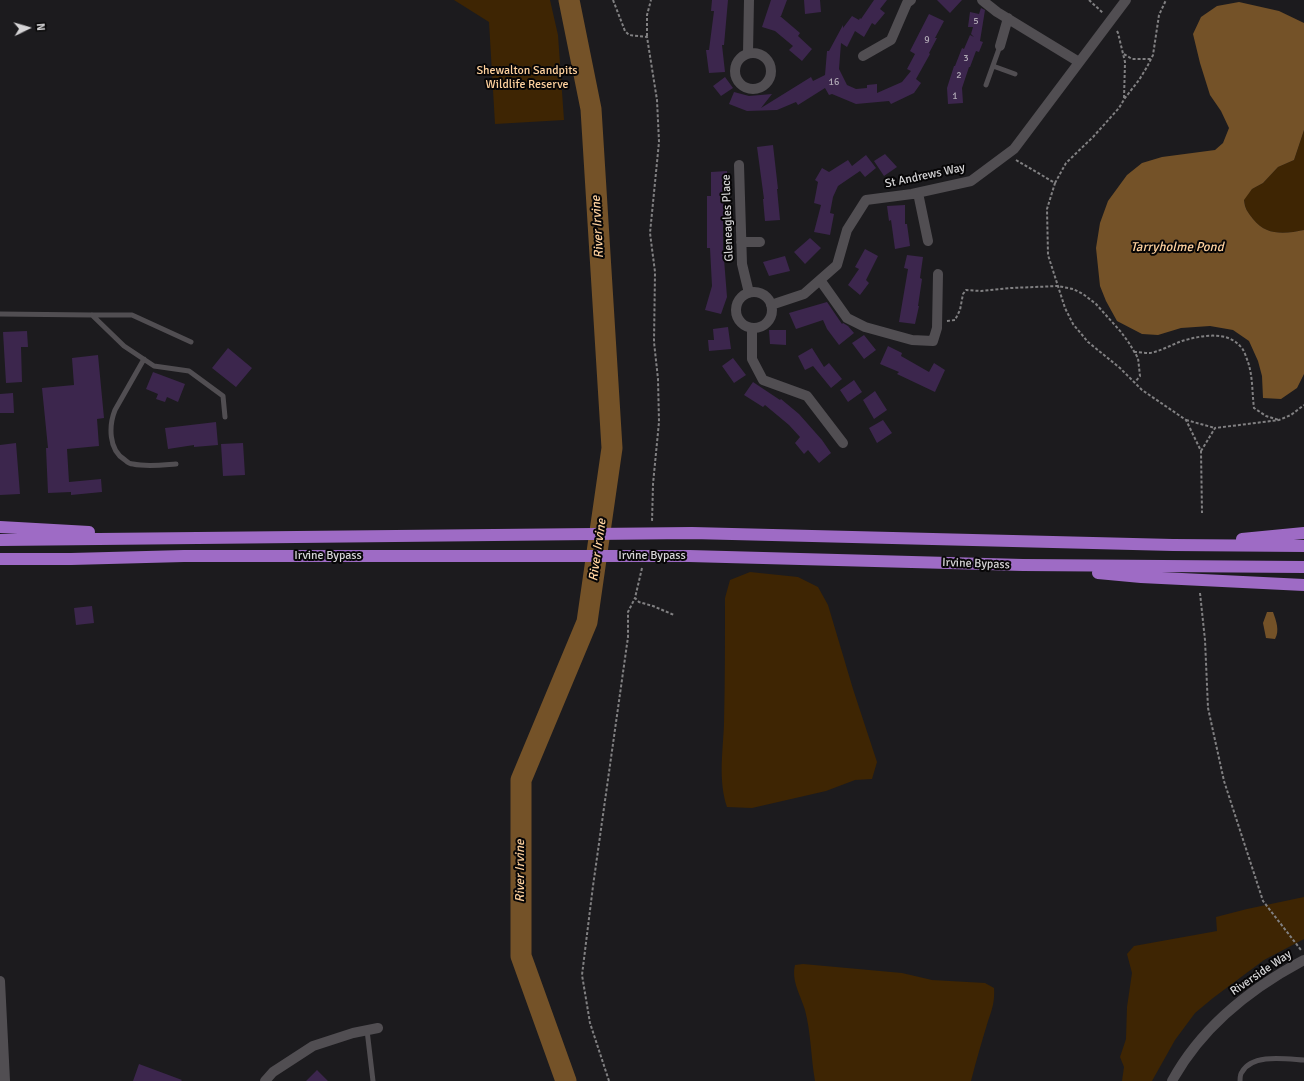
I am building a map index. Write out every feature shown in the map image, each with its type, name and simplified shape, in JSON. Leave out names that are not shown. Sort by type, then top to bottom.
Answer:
[{"type":"highway","points":[[0,526],[194,538]]},
{"type":"highway","name":"Irvine Bypass","points":[[0,540],[692,533],[1173,545],[1304,546]]},
{"type":"highway","points":[[1173,545],[1304,533]]},
{"type":"highway","name":"Irvine Bypass","points":[[0,559],[184,556],[689,556],[1023,565],[1304,567]]},
{"type":"highway","points":[[0,564],[71,559]]},
{"type":"highway","points":[[1023,565],[1141,577],[1304,585]]},
{"type":"street","points":[[748,0],[748,53]]},
{"type":"street","points":[[863,56],[891,40],[908,3],[911,0]]},
{"type":"street","points":[[982,0],[997,12],[1079,62]]},
{"type":"street","name":"St Andrews Way","points":[[771,305],[804,294],[837,265],[847,230],[866,200],[918,193],[971,181],[1014,149],[1126,0]]},
{"type":"street","points":[[1000,46],[1008,18]]},
{"type":"street","name":"Gleneagles Place","points":[[739,165],[742,264],[749,293]]},
{"type":"street","points":[[918,193],[928,241]]},
{"type":"street","points":[[741,242],[760,242]]},
{"type":"street","points":[[820,280],[847,318],[866,327],[912,340],[933,341],[938,322],[938,274]]},
{"type":"street","points":[[756,292],[762,294],[767,298],[771,305],[772,311],[770,319],[766,324],[758,328],[746,326],[741,322],[737,313],[739,301],[749,293],[756,292]]},
{"type":"street","points":[[752,328],[752,359],[763,380],[807,396],[843,443]]},
{"type":"street","name":"Riverside Way","points":[[1172,1081],[1194,1048],[1218,1022],[1250,993],[1304,960]]},
{"type":"street","points":[[0,981],[5,1081]]},
{"type":"street","points":[[265,1081],[273,1072],[313,1046],[353,1033],[378,1028]]},
{"type":"lane","points":[[986,85],[1000,46]]},
{"type":"lane","points":[[993,66],[1015,74]]},
{"type":"lane","points":[[0,314],[92,316],[132,315],[191,342]]},
{"type":"lane","points":[[92,316],[124,346],[154,366],[189,371],[223,396],[226,417]]},
{"type":"lane","points":[[144,359],[112,418],[111,432],[114,448],[122,459],[131,464],[176,464]]},
{"type":"lane","points":[[367,1030],[372,1081]]},
{"type":"lane","points":[[1240,1081],[1241,1072],[1250,1062],[1270,1058],[1304,1060]]},
{"type":"path","points":[[613,0],[625,31],[629,35],[647,37]]},
{"type":"path","points":[[651,0],[647,15],[647,37],[657,100],[659,142],[650,233],[655,272],[654,342],[658,379],[659,422],[653,484],[651,527]]},
{"type":"path","points":[[1089,0],[1110,22],[1118,33],[1126,62],[1124,100]]},
{"type":"path","points":[[1166,0],[1159,15],[1153,55],[1139,80],[1108,122],[1066,163],[1055,183],[1047,209],[1048,255],[1065,308],[1073,324],[1088,342],[1120,368],[1149,395],[1186,420],[1215,428],[1278,420],[1291,415],[1304,405]]},
{"type":"path","points":[[1124,54],[1132,59],[1151,59]]},
{"type":"path","points":[[1006,155],[1055,183]]},
{"type":"path","points":[[938,322],[955,320],[960,310],[963,294],[966,290],[981,291],[1058,286],[1073,289],[1083,294],[1096,304],[1129,343],[1138,358],[1140,376],[1134,382]]},
{"type":"path","points":[[1134,352],[1149,353],[1163,350],[1181,342],[1198,337],[1229,337],[1241,346],[1248,362],[1252,379],[1252,397],[1254,408],[1266,416],[1278,420]]},
{"type":"path","points":[[1186,420],[1201,451],[1202,513]]},
{"type":"path","points":[[1201,451],[1215,428]]},
{"type":"path","points":[[609,1081],[590,1022],[582,975],[628,637],[628,612],[635,598],[643,563]]},
{"type":"path","points":[[1200,593],[1205,640],[1208,708],[1224,781],[1263,901],[1304,954]]},
{"type":"path","points":[[635,598],[639,602],[674,615]]},
{"type":"green space","name":"Shewalton Sandpits Wildlife Reserve","points":[[454,0],[550,0],[558,35],[564,120],[495,124],[489,22]]},
{"type":"green space","points":[[1304,130],[1304,230],[1283,233],[1270,231],[1258,225],[1253,219],[1247,210],[1244,199],[1252,189],[1263,183],[1278,167],[1294,160]]},
{"type":"green space","points":[[750,572],[798,577],[818,587],[828,605],[877,762],[872,779],[855,780],[826,791],[752,808],[727,807],[724,797],[722,776],[725,598],[730,580]]},
{"type":"green space","points":[[1304,897],[1304,939],[1264,960],[1195,1013],[1175,1040],[1152,1081],[1122,1081],[1124,1067],[1120,1057],[1126,1039],[1127,1007],[1132,973],[1127,954],[1134,946],[1217,931],[1216,917]]},
{"type":"green space","points":[[803,964],[902,973],[932,980],[985,983],[994,988],[992,1009],[971,1081],[815,1081],[807,1019],[794,977],[795,965]]},
{"type":"water","name":"Tarryholme Pond","points":[[1239,2],[1279,11],[1304,23],[1304,130],[1294,160],[1278,167],[1263,183],[1252,189],[1244,200],[1249,214],[1258,225],[1270,231],[1283,233],[1304,230],[1304,374],[1297,388],[1281,399],[1263,398],[1262,376],[1258,361],[1249,341],[1233,330],[1210,326],[1181,328],[1158,335],[1142,334],[1117,321],[1100,286],[1096,248],[1100,223],[1108,201],[1127,175],[1142,163],[1162,157],[1215,150],[1223,143],[1229,128],[1221,111],[1210,95],[1193,34],[1201,17],[1217,6]]},
{"type":"water","points":[[1267,612],[1273,612],[1275,618],[1277,633],[1275,639],[1266,638],[1263,623]]},
{"type":"building","points":[[712,0],[728,0],[724,45],[722,45],[725,72],[709,73],[706,50],[709,50],[714,11],[711,11]]},
{"type":"building","points":[[771,0],[787,0],[780,16],[800,33],[798,36],[812,49],[802,61],[789,50],[793,46],[775,31],[762,27]]},
{"type":"building","points":[[804,0],[820,0],[821,12],[805,14]]},
{"type":"building","points":[[874,0],[887,0],[880,9],[885,13],[875,25],[872,23],[864,37],[855,31],[847,47],[841,43],[839,69],[847,85],[856,89],[867,88],[867,85],[877,84],[877,93],[902,82],[911,71],[907,69],[915,54],[910,51],[929,14],[944,21],[935,38],[937,38],[929,53],[930,54],[916,79],[921,83],[914,93],[891,104],[889,101],[856,104],[832,94],[829,95],[825,88],[798,105],[796,102],[777,110],[747,111],[729,104],[734,92],[749,96],[772,94],[761,108],[811,77],[813,81],[825,75],[827,51],[829,51],[843,25],[843,28],[852,16],[859,20],[860,18],[861,19]]},
{"type":"building","points":[[937,0],[962,0],[950,13]]},
{"type":"building","points":[[981,8],[985,10],[980,41],[983,42],[979,52],[976,51],[962,88],[963,103],[948,104],[947,88],[954,66],[970,35],[974,37],[971,34],[973,27],[968,27],[970,12],[979,14]]},
{"type":"building","points":[[725,77],[733,88],[721,96],[713,86]]},
{"type":"building","points":[[773,145],[780,220],[765,221],[764,199],[757,147]]},
{"type":"building","points":[[885,154],[897,167],[884,176],[874,161]]},
{"type":"building","points":[[866,155],[876,168],[865,177],[860,171],[838,186],[833,197],[830,213],[834,214],[830,235],[814,232],[821,205],[814,203],[818,182],[815,180],[822,168],[829,172],[848,160],[852,166]]},
{"type":"building","points":[[727,171],[727,186],[723,186],[723,259],[727,297],[721,314],[705,310],[712,286],[710,248],[707,248],[707,196],[711,196],[711,172]]},
{"type":"building","points":[[905,205],[905,224],[907,224],[910,246],[895,249],[891,220],[889,221],[887,206]]},
{"type":"building","points":[[810,238],[821,248],[805,264],[794,252]]},
{"type":"building","points":[[865,249],[878,256],[866,280],[869,283],[860,295],[848,285],[859,269],[855,267]]},
{"type":"building","points":[[907,255],[923,257],[920,278],[922,279],[919,306],[915,324],[899,322],[908,269],[904,268]]},
{"type":"building","points":[[785,256],[790,271],[769,276],[763,262]]},
{"type":"building","points":[[827,302],[842,324],[843,323],[848,326],[854,333],[839,345],[827,329],[823,320],[796,329],[789,313]]},
{"type":"building","points":[[728,327],[731,349],[709,351],[708,340],[714,340],[713,329]]},
{"type":"building","points":[[769,330],[786,330],[786,345],[770,344]]},
{"type":"building","points":[[27,331],[28,347],[21,347],[22,382],[6,383],[3,332]]},
{"type":"building","points":[[864,335],[876,350],[864,359],[852,343]]},
{"type":"building","points":[[888,346],[902,353],[901,356],[929,372],[934,363],[945,370],[935,392],[897,374],[899,372],[880,364]]},
{"type":"building","points":[[228,348],[252,368],[236,387],[212,368]]},
{"type":"building","points":[[812,348],[824,367],[829,363],[842,379],[831,388],[813,366],[805,370],[798,356]]},
{"type":"building","points":[[98,355],[104,418],[97,419],[99,446],[67,449],[69,482],[101,479],[102,492],[71,495],[71,492],[48,493],[46,448],[48,448],[42,388],[74,385],[72,358]]},
{"type":"building","points":[[733,358],[746,375],[734,383],[722,366]]},
{"type":"building","points":[[153,372],[185,384],[178,402],[167,397],[165,402],[156,399],[158,394],[146,389]]},
{"type":"building","points":[[854,380],[862,392],[848,402],[840,390]]},
{"type":"building","points":[[753,382],[780,400],[781,399],[799,414],[822,440],[831,453],[819,463],[808,450],[804,454],[795,443],[800,437],[789,425],[765,405],[763,407],[744,395]]},
{"type":"building","points":[[875,391],[887,410],[874,419],[863,400]]},
{"type":"building","points":[[13,393],[14,413],[0,413],[0,394]]},
{"type":"building","points":[[883,420],[892,433],[877,443],[869,428]]},
{"type":"building","points":[[216,422],[218,445],[194,447],[194,445],[168,449],[165,428]]},
{"type":"building","points":[[16,443],[20,494],[0,495],[0,445]]},
{"type":"building","points":[[243,443],[245,475],[223,476],[221,444]]},
{"type":"building","points":[[92,606],[94,623],[76,625],[74,608]]},
{"type":"building","points":[[139,1064],[182,1080],[133,1081]]},
{"type":"building","points":[[317,1070],[328,1081],[306,1081]]},
{"type":"waterway","name":"River Irvine","points":[[566,1081],[521,956],[521,780],[587,622],[612,448],[591,109],[569,0]]}]
